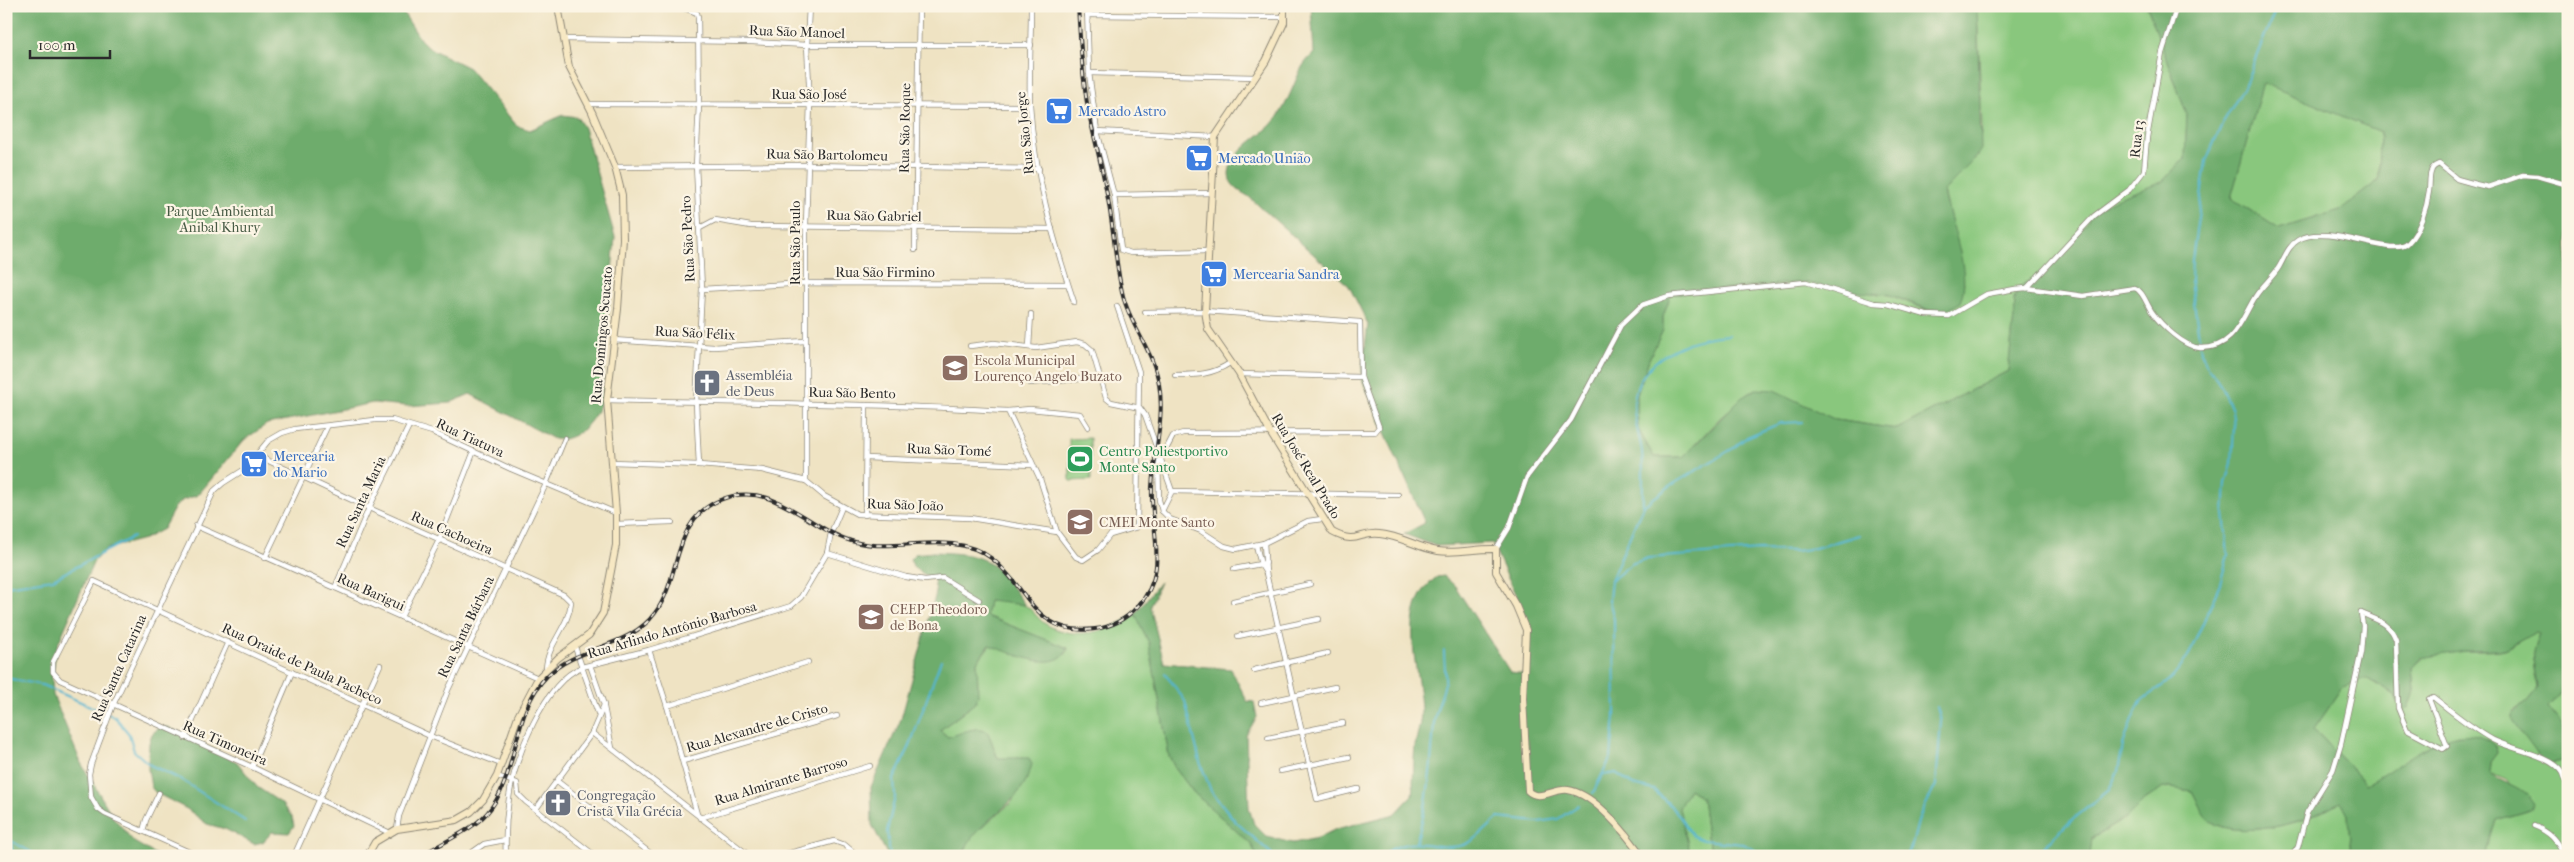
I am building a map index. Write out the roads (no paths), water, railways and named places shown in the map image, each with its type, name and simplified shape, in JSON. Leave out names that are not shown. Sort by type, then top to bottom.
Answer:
[{"type":"street","name":"Rua Domingos Scucato","points":[[397,829],[457,820],[471,812],[483,800],[497,776],[518,716],[538,678],[546,669],[593,631],[603,614],[616,545],[616,513],[607,400],[618,309],[623,239],[622,195],[615,167],[588,104],[569,67],[558,6]]},
{"type":"street","name":"Rua São Pedro","points":[[679,6],[697,13],[699,105],[696,165],[702,290],[696,403],[699,464]]},
{"type":"street","name":"Rua São Paulo","points":[[806,481],[806,165],[810,105],[807,46],[809,6]]},
{"type":"street","name":"Rua São Roque","points":[[914,250],[918,6]]},
{"type":"street","name":"Rua São Jorge","points":[[1031,6],[1030,106],[1039,168],[1052,229],[1067,284],[1074,302]]},
{"type":"street","points":[[1087,6],[1089,73],[1096,131],[1114,195],[1122,250],[1131,253],[1208,252]]},
{"type":"street","points":[[1126,6],[1126,14]]},
{"type":"street","points":[[1202,6],[1202,15]]},
{"type":"street","points":[[1096,131],[1215,137],[1274,47],[1284,17],[1284,6]]},
{"type":"street","name":"Rua 13","points":[[2027,288],[2094,216],[2129,190],[2144,171],[2147,137],[2162,53],[2177,6]]},
{"type":"street","points":[[1086,15],[1284,17]]},
{"type":"street","name":"Rua São Manoel","points":[[563,39],[770,42],[807,46],[918,44],[1031,45]]},
{"type":"street","points":[[1089,73],[1256,77]]},
{"type":"street","name":"Rua São José","points":[[588,104],[1030,106]]},
{"type":"street","name":"Rua José Real Prado","points":[[1215,137],[1205,311],[1208,329],[1239,374],[1270,434],[1310,495],[1322,519],[1332,532],[1342,537],[1357,539],[1375,533],[1387,534],[1440,552],[1496,549]]},
{"type":"street","points":[[1642,856],[1610,817],[1587,798],[1567,790],[1538,796],[1532,795],[1528,791],[1523,698],[1526,630],[1516,606],[1496,572],[1496,549],[1509,528],[1526,477],[1571,420],[1621,325],[1642,305],[1669,296],[1806,282],[1874,303],[1888,304],[1926,315],[1948,316],[1988,294],[2027,288],[2083,296],[2135,288],[2140,290],[2153,314],[2160,321],[2188,344],[2200,348],[2224,341],[2240,328],[2258,293],[2272,277],[2289,248],[2298,240],[2314,234],[2350,238],[2394,248],[2403,248],[2409,242],[2420,223],[2429,191],[2430,173],[2434,166],[2438,164],[2457,180],[2488,186],[2523,176],[2537,176],[2568,185]]},
{"type":"street","name":"Rua São Bartolomeu","points":[[615,167],[806,165],[915,168],[1039,168]]},
{"type":"street","points":[[1114,195],[1212,193]]},
{"type":"street","name":"Rua São Gabriel","points":[[700,228],[715,220],[751,226],[806,225],[1052,229]]},
{"type":"street","name":"Rua São Firmino","points":[[702,290],[806,284],[1067,284]]},
{"type":"street","points":[[1008,411],[1040,479],[1057,532],[1072,553],[1083,560],[1098,550],[1110,535],[1135,529],[1139,524],[1137,497],[1140,408],[1139,372],[1117,306]]},
{"type":"street","points":[[1145,312],[1205,311],[1360,322],[1361,377],[1379,430],[1375,432],[1270,434],[1183,433],[1173,436],[1161,459]]},
{"type":"street","points":[[1029,347],[1031,314]]},
{"type":"street","name":"Rua São Félix","points":[[613,340],[737,347],[805,341]]},
{"type":"street","points":[[970,346],[994,343],[1043,348],[1076,342],[1084,344],[1092,350],[1106,398],[1111,402],[1140,408],[1145,415],[1172,492],[1162,511]]},
{"type":"street","points":[[1175,375],[1206,375],[1217,372],[1230,363]]},
{"type":"street","points":[[1239,374],[1361,377]]},
{"type":"street","points":[[1030,383],[1081,379]]},
{"type":"street","name":"Rua São Bento","points":[[607,400],[866,405],[1008,411],[1030,409],[1080,414],[1088,427]]},
{"type":"street","points":[[865,515],[866,405]]},
{"type":"street","name":"Rua Tiatuva","points":[[256,455],[268,441],[282,433],[296,429],[375,420],[392,420],[432,432],[546,484],[616,513]]},
{"type":"street","name":"Rua Santa Maria","points":[[335,588],[369,508],[409,426]]},
{"type":"street","points":[[265,558],[326,427]]},
{"type":"street","name":"Rua Santa Bárbara","points":[[397,829],[399,816],[430,736],[469,647],[546,484],[565,438]]},
{"type":"street","points":[[401,617],[439,540],[474,451]]},
{"type":"street","points":[[1158,452],[1159,500],[1162,511],[1170,519],[1201,531],[1224,546],[1236,548],[1264,543],[1308,521],[1322,519]]},
{"type":"street","name":"Rua Cachoeira","points":[[256,455],[439,540],[564,595],[571,602],[570,612],[546,656],[546,669]]},
{"type":"street","name":"Rua Santa Catarina","points":[[198,856],[104,814],[98,809],[91,797],[89,774],[113,705],[214,491],[222,483],[245,469],[256,455]]},
{"type":"street","name":"Rua São Tomé","points":[[866,458],[1032,464]]},
{"type":"street","name":"Rua São João","points":[[612,462],[699,464],[762,470],[806,481],[824,496],[842,507],[865,515],[970,518],[1057,532]]},
{"type":"street","points":[[1172,492],[1398,495]]},
{"type":"street","name":"Rua Arlindo Antônio Barbosa","points":[[506,856],[505,840],[509,798],[525,741],[540,710],[558,684],[571,671],[582,667],[649,650],[791,606],[801,597],[828,553],[831,533],[842,507]]},
{"type":"street","points":[[616,524],[672,522]]},
{"type":"street","name":"Rua Barigui","points":[[196,526],[538,678]]},
{"type":"street","points":[[1263,564],[1264,543]]},
{"type":"street","points":[[1256,545],[1266,573],[1279,627],[1317,799],[1358,789]]},
{"type":"street","points":[[828,553],[906,577],[925,580],[943,578],[979,600]]},
{"type":"street","points":[[1234,569],[1263,564]]},
{"type":"street","name":"Rua Oraide de Paula Pacheco","points":[[53,672],[53,662],[94,580],[430,736],[501,764]]},
{"type":"street","points":[[1233,600],[1310,584]]},
{"type":"street","points":[[2292,856],[2298,847],[2307,812],[2333,770],[2341,744],[2361,652],[2363,626],[2361,613],[2388,624],[2393,631],[2396,640],[2398,708],[2407,730],[2443,749],[2446,748],[2447,746],[2429,699],[2433,697],[2464,722],[2496,741],[2541,758],[2558,768],[2563,773],[2568,788]]},
{"type":"street","points":[[1238,636],[1318,619]]},
{"type":"street","points":[[185,738],[228,642]]},
{"type":"street","points":[[575,647],[599,716]]},
{"type":"street","points":[[649,650],[698,816]]},
{"type":"street","points":[[1254,670],[1328,653]]},
{"type":"street","points":[[667,706],[808,662]]},
{"type":"street","points":[[294,856],[380,665]]},
{"type":"street","points":[[590,665],[604,705],[612,748]]},
{"type":"street","name":"Rua Timoneira","points":[[53,672],[60,680],[252,767],[390,833]]},
{"type":"street","points":[[252,767],[292,672]]},
{"type":"street","points":[[1261,703],[1335,688]]},
{"type":"street","points":[[536,810],[592,733],[604,705]]},
{"type":"street","name":"Rua Alexandre de Cristo","points":[[682,761],[837,716]]},
{"type":"street","points":[[1268,738],[1343,723]]},
{"type":"street","points":[[592,733],[750,856]]},
{"type":"street","points":[[1280,771],[1349,757]]},
{"type":"street","name":"Rua Almirante Barroso","points":[[698,816],[870,766]]},
{"type":"street","points":[[497,776],[518,784],[520,796],[593,854]]},
{"type":"street","points":[[557,781],[654,856]]},
{"type":"street","points":[[143,832],[146,820],[159,792]]},
{"type":"street","points":[[2534,826],[2546,830],[2552,836],[2564,856]]},
{"type":"street","points":[[367,856],[375,842],[397,829]]},
{"type":"street","points":[[468,856],[484,844],[505,840]]},
{"type":"street","points":[[780,856],[834,841],[845,845],[858,856]]},
{"type":"waterway","points":[[2035,856],[2066,825],[2109,790],[2118,771],[2123,745],[2132,719],[2142,700],[2169,681],[2188,657],[2220,584],[2228,555],[2224,513],[2226,483],[2232,463],[2234,426],[2232,410],[2223,389],[2206,364],[2201,352],[2191,280],[2192,260],[2206,161],[2222,124],[2243,89],[2277,6]]},
{"type":"waterway","points":[[1643,506],[1642,452],[1634,409],[1637,387],[1655,362],[1668,353],[1698,340],[1729,335]]},
{"type":"waterway","points":[[1593,793],[1611,757],[1615,717],[1614,619],[1609,600],[1611,580],[1643,506],[1670,486],[1732,449],[1747,437],[1781,423],[1802,422]]},
{"type":"waterway","points":[[1613,579],[1631,564],[1648,558],[1759,550],[1796,551],[1815,548],[1859,535]]},
{"type":"waterway","points":[[6,586],[53,579],[133,537]]},
{"type":"waterway","points":[[1416,842],[1427,798],[1435,719],[1445,682],[1444,651]]},
{"type":"waterway","points":[[890,856],[887,831],[895,797],[894,779],[909,748],[941,660]]},
{"type":"waterway","points":[[1165,673],[1185,701],[1200,762],[1211,791],[1236,822],[1274,856]]},
{"type":"waterway","points":[[6,678],[42,685],[115,717],[129,734],[134,751],[150,765],[180,779],[245,821]]},
{"type":"waterway","points":[[1907,856],[1919,818],[1936,785],[1941,721],[1937,707]]},
{"type":"waterway","points":[[1603,775],[1616,773],[1633,785],[1654,790],[1675,810],[1693,836],[1703,840],[1744,844],[1765,856]]},
{"type":"waterway","points":[[1381,856],[1393,848],[1405,844],[1458,846],[1476,838],[1498,818],[1538,822],[1558,819],[1579,805]]},
{"type":"waterway","points":[[6,838],[38,856]]},
{"type":"waterway","points":[[11,842],[13,856]]},
{"type":"railway","points":[[421,856],[472,826],[487,813],[505,781],[527,708],[535,691],[547,676],[573,658],[632,634],[655,613],[664,599],[679,550],[693,521],[704,509],[720,500],[740,495],[758,496],[775,501],[824,529],[859,543],[875,545],[944,543],[961,545],[976,550],[991,558],[1015,582],[1034,607],[1045,618],[1058,625],[1075,629],[1101,628],[1118,622],[1137,607],[1147,593],[1156,565],[1152,487],[1161,397],[1156,372],[1148,350],[1131,318],[1120,284],[1103,173],[1086,96],[1078,6]]},
{"type":"place","name":"Mercado Astro","points":[[1059,111]]},
{"type":"place","name":"Mercado União","points":[[1199,158]]},
{"type":"place","name":"Mercearia Sandra","points":[[1214,274]]},
{"type":"place","name":"Escola Municipal Lourenço Angelo Buzato","points":[[955,368]]},
{"type":"place","name":"Assembléia de Deus","points":[[707,383]]},
{"type":"place","name":"Centro Poliestportivo Monte Santo","points":[[1080,459]]},
{"type":"place","name":"Mercearia do Mario","points":[[254,464]]},
{"type":"place","name":"CMEI Monte Santo","points":[[1080,522]]},
{"type":"place","name":"CEEP Theodoro de Bona","points":[[871,617]]},
{"type":"place","name":"Congregação Cristã Vila Grécia","points":[[558,803]]},
{"type":"park label","name":"Parque Ambiental Anibal Khury","points":[[220,220]]}]
